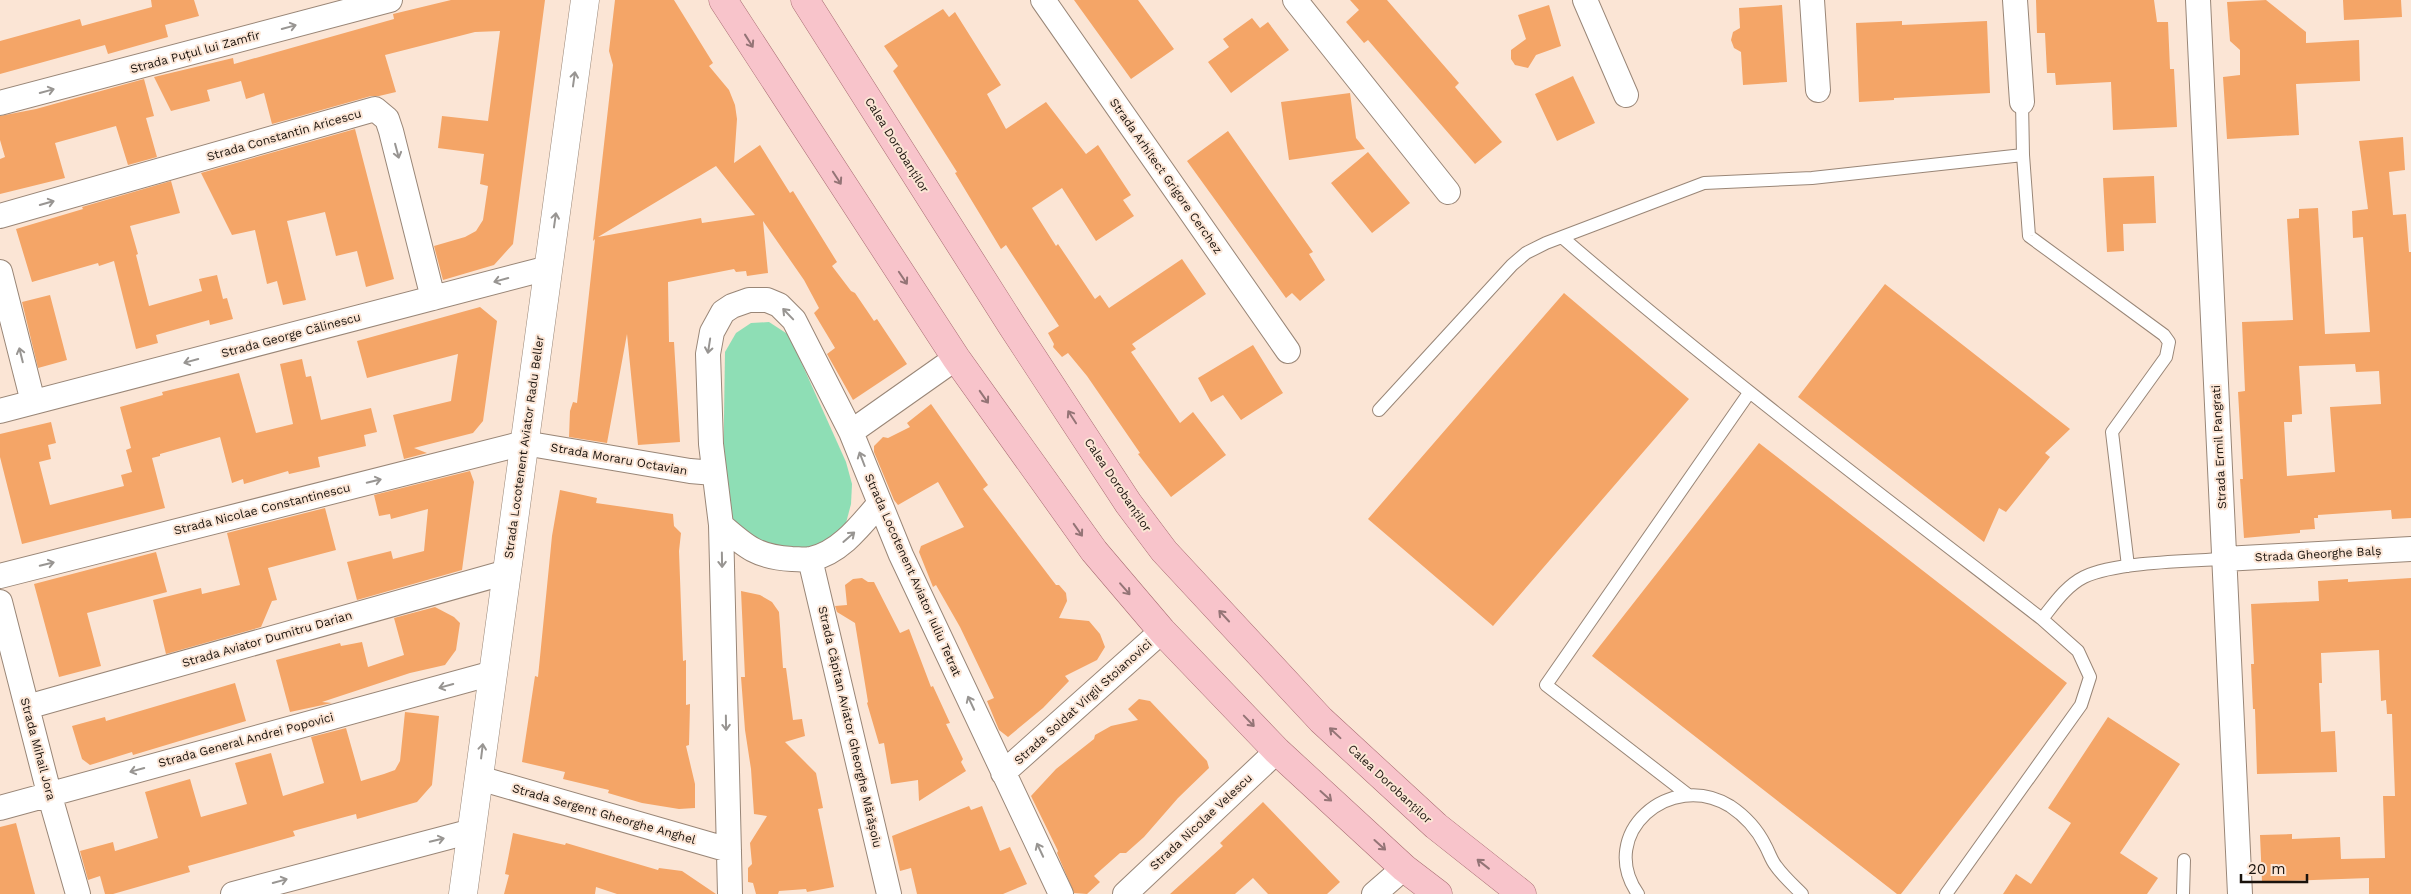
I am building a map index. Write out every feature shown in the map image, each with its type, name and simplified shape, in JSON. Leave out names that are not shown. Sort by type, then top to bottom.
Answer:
[{"type":"main road","points":[[723,0],[956,358],[1094,551],[1162,631],[1277,751],[1404,868],[1438,894]]},
{"type":"main road","name":"Calea Dorobanților","points":[[805,0],[1012,326],[1128,503],[1164,551],[1321,720],[1436,826],[1522,894]]},
{"type":"street","name":"Strada Puțul lui Zamfir","points":[[0,103],[390,0]]},
{"type":"street","name":"Strada Locotenent Aviator Radu Beller","points":[[463,894],[585,0]]},
{"type":"street","name":"Strada Arhitect Grigore Cerchez","points":[[1043,0],[1288,351]]},
{"type":"street","points":[[1295,0],[1448,192]]},
{"type":"street","points":[[1585,0],[1626,95]]},
{"type":"street","points":[[1812,0],[1818,90]]},
{"type":"street","points":[[2016,0],[2022,102]]},
{"type":"street","name":"Strada Ermil Pangrati","points":[[2198,0],[2240,894]]},
{"type":"street","name":"Strada Constantin Aricescu","points":[[0,216],[375,109],[386,119],[391,131],[433,298]]},
{"type":"street","name":"Strada George Călinescu","points":[[0,411],[548,268]]},
{"type":"street","points":[[0,272],[33,402]]},
{"type":"street","name":"Strada Locotenent Aviator Iuliu Tetrat","points":[[714,473],[708,354],[712,332],[723,312],[732,306],[749,300],[767,300],[779,305],[794,320],[851,432],[879,504],[1061,894]]},
{"type":"street","points":[[851,432],[956,358]]},
{"type":"street","name":"Strada Moraru Octavian","points":[[524,443],[690,471],[714,473]]},
{"type":"street","name":"Strada Nicolae Constantinescu","points":[[0,576],[524,443]]},
{"type":"street","points":[[714,473],[721,524],[730,894]]},
{"type":"street","points":[[721,524],[744,545],[770,558],[810,559],[831,551],[852,535],[879,504]]},
{"type":"street","name":"Strada Gheorghe Balș","points":[[2224,559],[2411,549]]},
{"type":"street","name":"Strada Căpitan Aviator Gheorghe Mărășoiu","points":[[810,559],[889,894]]},
{"type":"street","name":"Strada Aviator Dumitru Darian","points":[[27,707],[507,572]]},
{"type":"street","name":"Strada Mihail Jora","points":[[0,602],[49,793],[78,894]]},
{"type":"street","name":"Strada Soldat Virgil Stoianovici","points":[[1003,773],[1162,631]]},
{"type":"street","name":"Strada General Andrei Popovici","points":[[0,808],[49,793],[493,673]]},
{"type":"street","name":"Strada Nicolae Velescu","points":[[1125,894],[1277,751]]},
{"type":"street","name":"Strada Sergent Gheorghe Anghel","points":[[479,778],[728,850]]},
{"type":"street","points":[[233,894],[472,831]]},
{"type":"street","points":[[1374,894],[1404,868]]},
{"type":"lane","points":[[2022,102],[2023,155],[2030,236],[2164,335],[2168,342],[2166,357],[2112,432],[2128,566]]},
{"type":"lane","points":[[1379,410],[1512,265],[1526,253],[1563,238],[1704,183],[1812,178],[2023,155]]},
{"type":"lane","points":[[1563,238],[1643,307],[1749,393],[2042,620],[2078,651],[2090,678],[2081,705],[1946,894]]},
{"type":"lane","points":[[1687,794],[1546,685],[1749,393]]},
{"type":"lane","points":[[2042,620],[2068,588],[2085,576],[2128,566],[2224,559]]},
{"type":"lane","points":[[1638,894],[1631,884],[1626,860],[1628,839],[1638,820],[1659,802],[1687,794],[1729,805],[1752,824],[1775,865],[1802,894]]},
{"type":"lane","points":[[2183,894],[2184,860]]},
{"type":"green space","points":[[769,322],[789,335],[846,462],[852,484],[851,504],[846,523],[829,540],[810,550],[765,550],[735,527],[727,510],[723,481],[725,352],[736,333],[751,323]]},
{"type":"building","points":[[151,0],[194,0],[199,16],[165,25],[168,37],[108,54],[105,45],[0,74],[0,41],[80,19],[82,26],[152,7]]},
{"type":"building","points":[[451,0],[545,0],[513,244],[494,265],[443,280],[434,246],[465,237],[476,231],[483,220],[488,186],[480,184],[484,154],[438,148],[442,116],[488,121],[500,31],[475,32],[385,55],[396,92],[371,96],[272,124],[264,93],[246,99],[241,81],[207,90],[210,101],[171,111],[154,77],[233,58],[234,64],[394,19],[393,14]]},
{"type":"building","points":[[615,0],[674,0],[713,63],[709,66],[729,90],[735,105],[737,119],[734,163],[760,145],[790,193],[793,191],[837,262],[832,266],[851,291],[855,293],[874,321],[877,319],[907,364],[853,400],[827,354],[835,348],[814,313],[819,308],[804,280],[763,221],[768,273],[747,276],[746,271],[736,272],[734,269],[668,282],[669,342],[674,342],[680,442],[638,445],[627,334],[607,443],[569,437],[570,411],[573,402],[577,403],[595,239],[593,241],[613,65],[609,51]],"holes":[[[716,166],[755,215],[702,223],[701,218],[598,237]]]},
{"type":"building","points":[[1074,0],[1138,0],[1174,49],[1131,79]]},
{"type":"building","points":[[1350,0],[1387,0],[1459,83],[1455,87],[1502,142],[1475,164],[1368,40],[1364,43],[1346,22],[1359,10]]},
{"type":"building","points":[[2036,0],[2154,0],[2157,22],[2168,22],[2170,69],[2174,69],[2177,127],[2113,130],[2111,82],[2056,85],[2055,73],[2047,73],[2045,33],[2037,33]]},
{"type":"building","points":[[2266,0],[2306,32],[2306,43],[2359,40],[2360,81],[2296,84],[2299,135],[2227,139],[2223,77],[2240,75],[2240,50],[2230,41],[2227,2]]},
{"type":"building","points":[[2343,0],[2401,0],[2402,17],[2344,20]]},
{"type":"building","points":[[1549,5],[1561,46],[1536,55],[1528,68],[1515,65],[1511,59],[1511,50],[1526,39],[1518,15]]},
{"type":"building","points":[[1782,5],[1787,82],[1743,85],[1741,52],[1734,48],[1731,40],[1733,32],[1740,28],[1739,8]]},
{"type":"building","points":[[943,9],[949,17],[955,12],[1001,85],[987,94],[1006,129],[1046,102],[1086,154],[1098,145],[1131,195],[1123,200],[1134,216],[1096,241],[1062,188],[1032,208],[1056,246],[1058,244],[1095,299],[1100,295],[1109,308],[1182,259],[1206,294],[1132,344],[1136,349],[1131,352],[1180,423],[1193,412],[1226,455],[1171,497],[1138,454],[1140,453],[1087,376],[1068,353],[1062,357],[1053,347],[1054,344],[1048,333],[1059,326],[1006,245],[1001,249],[955,173],[957,172],[893,71],[898,66],[884,46]]},
{"type":"building","points":[[1252,18],[1260,28],[1268,22],[1289,50],[1231,93],[1208,62],[1229,47],[1223,39]]},
{"type":"building","points":[[1902,21],[1902,25],[1987,21],[1990,93],[1894,98],[1894,100],[1859,102],[1856,23]]},
{"type":"building","points":[[1573,76],[1595,123],[1557,141],[1535,94]]},
{"type":"building","points":[[144,79],[154,116],[146,118],[157,157],[128,165],[116,126],[55,143],[65,178],[0,194],[0,159],[5,157],[0,140],[0,116],[36,109]]},
{"type":"building","points":[[1350,93],[1356,138],[1365,149],[1289,160],[1281,102]]},
{"type":"building","points":[[355,129],[394,279],[366,287],[357,251],[336,256],[325,212],[287,221],[306,300],[283,305],[277,281],[267,284],[255,230],[232,235],[201,173]]},
{"type":"building","points":[[1228,131],[1313,252],[1309,254],[1325,280],[1300,301],[1292,293],[1286,298],[1187,161]]},
{"type":"building","points":[[2403,137],[2405,170],[2389,172],[2393,215],[2406,214],[2409,252],[2411,252],[2411,518],[2392,519],[2391,510],[2318,515],[2318,518],[2314,518],[2315,529],[2300,530],[2300,533],[2244,538],[2240,479],[2243,479],[2238,392],[2245,391],[2242,322],[2293,320],[2287,219],[2299,218],[2299,209],[2318,208],[2325,334],[2370,332],[2363,237],[2353,238],[2352,211],[2368,209],[2359,141]],"holes":[[[2355,364],[2356,372],[2379,371],[2381,404],[2330,407],[2335,472],[2287,476],[2284,422],[2292,422],[2292,415],[2302,414],[2299,366]]]},
{"type":"building","points":[[1368,152],[1410,203],[1372,233],[1331,183]]},
{"type":"building","points":[[2154,176],[2156,223],[2123,224],[2124,251],[2107,252],[2103,178]]},
{"type":"building","points":[[171,181],[180,213],[130,226],[149,306],[202,291],[199,279],[217,275],[223,299],[227,298],[233,319],[210,325],[209,320],[156,335],[158,343],[136,349],[114,261],[99,266],[98,263],[32,282],[16,229]]},
{"type":"building","points":[[1885,284],[2070,429],[2045,453],[2050,457],[2006,512],[1999,508],[1984,542],[1798,397]]},
{"type":"building","points":[[1564,293],[1689,399],[1493,626],[1368,519]]},
{"type":"building","points":[[50,295],[67,360],[38,368],[22,302]]},
{"type":"building","points":[[480,307],[497,321],[483,421],[473,433],[414,448],[427,453],[404,459],[393,415],[451,401],[458,354],[367,378],[357,341]]},
{"type":"building","points":[[1253,345],[1283,393],[1241,420],[1223,395],[1211,402],[1198,378]]},
{"type":"building","points":[[302,359],[306,377],[311,376],[321,420],[371,408],[377,432],[364,435],[366,446],[318,457],[320,467],[289,474],[288,471],[244,484],[243,479],[232,483],[220,437],[160,454],[160,456],[152,458],[165,508],[22,544],[0,457],[0,434],[51,422],[56,443],[48,445],[51,459],[39,462],[50,505],[124,486],[121,475],[132,472],[126,450],[131,448],[120,407],[163,395],[162,392],[239,373],[256,433],[293,424],[280,364]]},
{"type":"building","points":[[931,404],[988,485],[983,489],[1056,585],[1059,585],[1066,593],[1067,601],[1059,618],[1089,621],[1100,634],[1105,647],[1097,660],[1065,676],[1069,681],[1043,708],[1008,737],[999,730],[987,701],[994,698],[960,627],[936,585],[933,587],[919,552],[921,546],[964,527],[938,482],[898,505],[894,500],[874,452],[874,446],[883,437],[888,438],[910,427],[907,423]]},
{"type":"building","points":[[1759,443],[2067,683],[1901,894],[1897,894],[1592,656]]},
{"type":"building","points":[[470,471],[474,482],[462,570],[357,600],[347,562],[391,551],[393,559],[424,551],[428,509],[391,519],[390,514],[379,516],[374,495]]},
{"type":"building","points":[[560,490],[597,498],[596,503],[673,514],[674,526],[681,533],[679,551],[683,661],[686,660],[686,705],[690,704],[689,745],[686,746],[695,784],[695,808],[679,809],[642,803],[608,793],[609,790],[563,779],[565,772],[522,762],[535,676],[538,677],[552,536]]},
{"type":"building","points":[[325,508],[336,550],[268,568],[277,600],[272,601],[261,627],[166,654],[153,600],[201,588],[202,594],[240,585],[227,533]]},
{"type":"building","points":[[156,552],[167,592],[87,613],[101,666],[59,677],[34,584]]},
{"type":"building","points":[[862,578],[868,582],[874,582],[900,633],[909,629],[931,687],[933,686],[950,723],[946,724],[963,759],[961,762],[966,771],[919,801],[918,780],[891,784],[884,743],[879,744],[867,703],[855,623],[837,612],[835,606],[847,605],[845,585],[853,579]]},
{"type":"building","points":[[2411,578],[2411,894],[2369,894],[2369,878],[2262,882],[2260,835],[2292,834],[2292,839],[2340,837],[2341,859],[2385,858],[2383,796],[2395,796],[2392,714],[2387,714],[2386,700],[2381,701],[2379,650],[2321,653],[2322,683],[2319,683],[2321,732],[2335,731],[2337,772],[2257,774],[2255,709],[2253,709],[2251,664],[2254,664],[2251,604],[2319,601],[2318,581],[2348,579],[2348,582]]},
{"type":"building","points":[[741,591],[760,595],[772,602],[779,612],[783,668],[786,668],[793,720],[802,719],[805,736],[785,742],[816,773],[823,808],[818,809],[834,887],[807,892],[806,889],[779,891],[778,894],[756,894],[753,883],[748,882],[748,868],[752,864],[750,843],[767,816],[754,814],[741,677],[745,677]]},
{"type":"building","points":[[435,607],[454,617],[460,623],[456,650],[445,665],[410,673],[322,702],[332,703],[290,712],[276,660],[340,643],[341,646],[362,642],[368,667],[404,655],[394,618]]},
{"type":"building","points":[[235,683],[246,721],[133,755],[132,752],[90,765],[82,759],[72,726],[105,717],[106,721]]},
{"type":"building","points":[[1139,699],[1150,701],[1207,761],[1209,768],[1178,798],[1144,837],[1126,853],[1120,853],[1094,876],[1100,882],[1087,894],[1074,893],[1057,853],[1058,851],[1031,796],[1056,769],[1094,739],[1095,735],[1111,726],[1138,720],[1128,709]]},
{"type":"building","points":[[405,712],[439,716],[432,785],[417,802],[357,819],[356,814],[293,831],[295,836],[188,866],[190,872],[113,894],[105,894],[100,876],[88,880],[80,851],[113,842],[115,851],[158,838],[145,792],[190,779],[201,817],[247,804],[235,763],[271,753],[283,796],[324,783],[311,737],[346,728],[361,781],[384,774],[395,770],[400,761]]},
{"type":"building","points":[[2108,717],[2180,764],[2120,853],[2158,878],[2147,894],[2003,894],[2016,874],[2031,884],[2071,823],[2048,808]]},
{"type":"building","points":[[1263,802],[1340,882],[1327,894],[1268,894],[1253,878],[1235,894],[1170,894],[1223,846],[1220,843]]},
{"type":"building","points":[[969,806],[971,810],[982,806],[1000,851],[1010,847],[1027,884],[1003,894],[917,894],[911,868],[900,871],[892,836]]},
{"type":"building","points":[[16,823],[35,894],[0,894],[0,827]]},
{"type":"building","points":[[513,833],[565,845],[566,843],[658,870],[659,868],[682,871],[716,894],[617,894],[596,887],[595,894],[504,894],[509,875],[505,874]]}]
